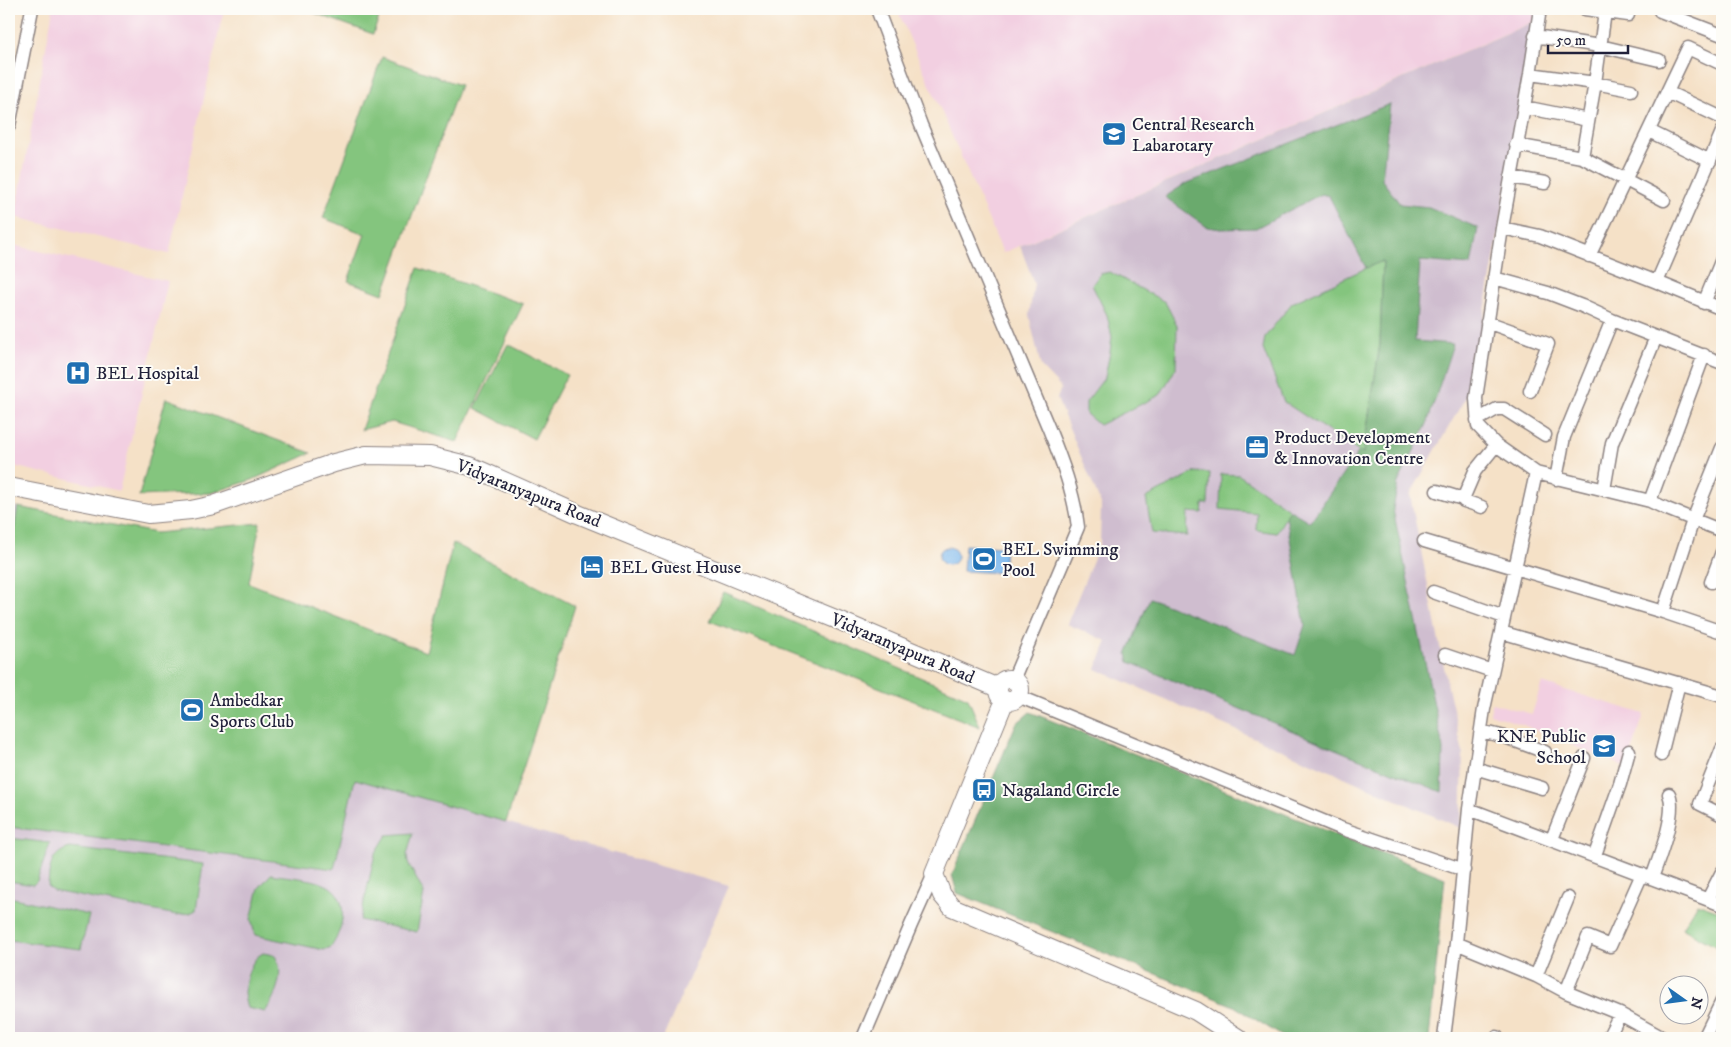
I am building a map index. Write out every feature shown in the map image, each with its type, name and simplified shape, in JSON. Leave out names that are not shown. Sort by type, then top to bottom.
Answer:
[{"type":"main road","name":"Vidyaranyapura Road","points":[[9,487],[148,514],[191,510],[214,505],[334,463],[358,457],[389,455],[430,456],[463,464],[486,473],[578,514],[1009,691]]},
{"type":"main road","points":[[1009,691],[934,874],[942,895],[952,907],[1196,1011],[1238,1038]]},
{"type":"street","points":[[9,126],[32,9]]},
{"type":"street","points":[[877,9],[921,126],[1049,429],[1066,475],[1076,513],[1078,527],[1009,691],[1340,828],[1464,870]]},
{"type":"street","points":[[1540,9],[1487,322],[1476,398],[1478,426],[1496,445],[1536,473],[1650,501],[1667,510],[1722,532]]},
{"type":"street","points":[[1586,9],[1628,15]]},
{"type":"street","points":[[1660,11],[1722,36]]},
{"type":"street","points":[[1582,157],[1605,12]]},
{"type":"street","points":[[1535,36],[1600,46],[1659,60]]},
{"type":"street","points":[[1589,256],[1688,48],[1722,64]]},
{"type":"street","points":[[1530,74],[1631,90]]},
{"type":"street","points":[[1667,92],[1722,118]]},
{"type":"street","points":[[1524,106],[1588,120]]},
{"type":"street","points":[[1649,131],[1710,161]]},
{"type":"street","points":[[1657,282],[1722,132]]},
{"type":"street","points":[[1516,146],[1582,157],[1664,200]]},
{"type":"street","points":[[1511,177],[1545,183]]},
{"type":"street","points":[[1502,228],[1540,236],[1722,309]]},
{"type":"street","points":[[1704,303],[1722,259]]},
{"type":"street","points":[[1494,278],[1566,300],[1722,363]]},
{"type":"street","points":[[1556,478],[1564,437],[1612,320]]},
{"type":"street","points":[[1487,322],[1548,344],[1530,391]]},
{"type":"street","points":[[1604,490],[1612,443],[1656,337]]},
{"type":"street","points":[[1650,501],[1704,355]]},
{"type":"street","points":[[1477,420],[1497,409],[1504,409],[1545,435]]},
{"type":"street","points":[[1463,499],[1476,471],[1496,445]]},
{"type":"street","points":[[1663,612],[1693,520],[1722,448]]},
{"type":"street","points":[[1444,1038],[1464,870],[1469,809],[1481,731],[1492,671],[1536,473]]},
{"type":"street","points":[[1438,491],[1482,507]]},
{"type":"street","points":[[1424,542],[1663,612],[1722,632]]},
{"type":"street","points":[[1712,582],[1722,552]]},
{"type":"street","points":[[1433,592],[1504,617]]},
{"type":"street","points":[[1501,632],[1722,696]]},
{"type":"street","points":[[1445,655],[1492,671]]},
{"type":"street","points":[[1661,755],[1679,683]]},
{"type":"street","points":[[1481,731],[1505,737],[1545,752]]},
{"type":"street","points":[[1722,749],[1700,804],[1722,816]]},
{"type":"street","points":[[1594,856],[1620,784],[1629,751]]},
{"type":"street","points":[[1552,839],[1584,758]]},
{"type":"street","points":[[1475,768],[1542,788]]},
{"type":"street","points":[[1566,992],[1588,937],[1610,946],[1647,876],[1668,827],[1671,799],[1669,794]]},
{"type":"street","points":[[1469,809],[1722,905]]},
{"type":"street","points":[[1708,900],[1722,872]]},
{"type":"street","points":[[863,1038],[934,874]]},
{"type":"street","points":[[1536,976],[1568,898]]},
{"type":"street","points":[[1456,943],[1620,1014],[1663,1038]]},
{"type":"street","points":[[1704,1038],[1722,1001]]},
{"type":"street","points":[[1608,1038],[1620,1014]]},
{"type":"shaded area","points":[[53,9],[224,9],[169,254],[15,217]]},
{"type":"shaded area","name":"Central Research Labarotary","points":[[897,9],[1536,9],[1534,21],[1003,253]]},
{"type":"shaded area","name":"Product Development & Innovation Centre","points":[[1535,21],[1472,386],[1410,495],[1463,753],[1461,828],[1096,669],[1107,641],[1067,624],[1100,543],[1101,504],[1057,399],[1061,388],[1041,367],[1029,315],[1034,283],[1020,246]]},
{"type":"shaded area","name":"BEL Hospital","points":[[9,244],[168,281],[119,491],[9,465]]},
{"type":"shaded area","points":[[9,505],[18,507],[9,562]]},
{"type":"shaded area","name":"KNE Public School","points":[[1542,683],[1644,714],[1627,768],[1521,724],[1490,714],[1492,703],[1532,714]]},
{"type":"shaded area","points":[[355,779],[729,886],[663,1038],[9,1038],[9,827],[333,869]]},
{"type":"green space","points":[[303,9],[382,9],[373,34]]},
{"type":"green space","points":[[382,57],[460,85],[383,294],[348,281],[365,234],[323,218]]},
{"type":"green space","points":[[1390,104],[1382,180],[1400,204],[1429,207],[1478,228],[1471,265],[1420,261],[1415,341],[1453,344],[1427,424],[1398,483],[1393,509],[1443,748],[1442,792],[1129,662],[1127,654],[1150,598],[1295,655],[1305,625],[1286,516],[1290,510],[1310,522],[1359,451],[1363,454],[1380,344],[1383,261],[1366,268],[1329,196],[1321,194],[1256,228],[1221,229],[1207,227],[1165,197],[1185,184]]},
{"type":"green space","points":[[1383,260],[1380,344],[1363,454],[1284,402],[1263,349],[1265,337],[1292,303]]},
{"type":"green space","points":[[418,268],[523,304],[457,442],[392,422],[361,430]]},
{"type":"green space","points":[[1110,272],[1165,302],[1177,325],[1176,368],[1160,395],[1099,425],[1086,414],[1086,402],[1105,377],[1112,337],[1107,315],[1092,285],[1100,274]]},
{"type":"green space","points":[[508,344],[567,375],[534,439],[475,408]]},
{"type":"green space","points":[[166,398],[311,453],[252,480],[211,493],[139,496]]},
{"type":"green space","points":[[1195,472],[1210,473],[1208,504],[1203,504],[1202,513],[1188,512],[1187,536],[1152,533],[1146,498]]},
{"type":"green space","points":[[1221,474],[1239,475],[1290,510],[1276,533],[1256,530],[1257,513],[1220,509]]},
{"type":"green space","name":"Ambedkar Sports Club","points":[[18,507],[156,533],[260,523],[249,583],[426,652],[453,543],[575,606],[506,822],[355,779],[334,869],[9,827],[9,562]]},
{"type":"green space","points":[[723,592],[968,698],[980,727],[710,621]]},
{"type":"green space","points":[[1030,712],[1445,878],[1429,1038],[1285,1038],[1234,1006],[957,893],[952,875],[1016,724]]},
{"type":"green space","points":[[413,833],[407,855],[408,863],[424,893],[417,932],[360,920],[375,854],[387,835]]},
{"type":"green space","points":[[9,838],[50,843],[37,881],[33,885],[9,881]]},
{"type":"green space","points":[[70,848],[203,864],[196,910],[177,915],[53,891],[48,887],[50,868],[58,854]]},
{"type":"green space","points":[[271,874],[319,882],[333,889],[342,904],[342,922],[336,940],[331,947],[324,950],[255,935],[251,919],[259,888]]},
{"type":"green space","points":[[9,897],[89,915],[81,949],[9,940]]},
{"type":"green space","points":[[1697,903],[1722,912],[1722,950],[1682,928]]},
{"type":"green space","points":[[263,953],[274,955],[278,961],[280,976],[276,992],[265,1012],[247,1008],[244,992],[247,976],[252,965]]},
{"type":"water","name":"BEL Swimming Pool","points":[[965,545],[1005,547],[1003,573],[963,571]]},
{"type":"water","points":[[948,547],[954,550],[957,556],[954,562],[948,565],[942,562],[939,556],[942,550]]},
{"type":"place","name":"Central Research Labarotary","points":[[1114,134]]},
{"type":"place","name":"BEL Hospital","points":[[78,373]]},
{"type":"place","name":"Product Development & Innovation Centre","points":[[1257,447]]},
{"type":"place","name":"BEL Swimming Pool","points":[[984,559]]},
{"type":"place","name":"BEL Guest House","points":[[592,567]]},
{"type":"place","name":"Ambedkar Sports Club","points":[[192,710]]},
{"type":"place","name":"KNE Public School","points":[[1604,746]]},
{"type":"place","name":"Nagaland Circle","points":[[984,790]]}]
